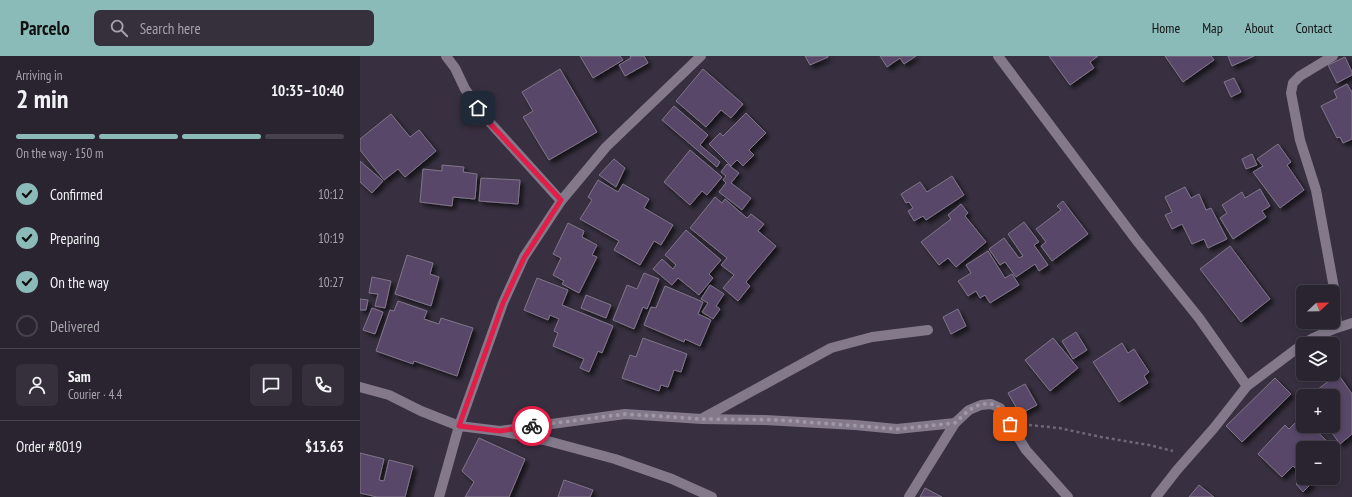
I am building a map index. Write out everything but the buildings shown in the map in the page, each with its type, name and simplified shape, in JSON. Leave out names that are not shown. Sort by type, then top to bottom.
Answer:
[{"type":"street","points":[[446,56],[484,117],[561,200]]},
{"type":"street","points":[[439,497],[459,426],[503,303],[524,258],[561,200],[606,146],[701,56]]},
{"type":"street","points":[[998,56],[1137,241],[1199,318],[1247,386]]},
{"type":"street","points":[[1333,56],[1300,76],[1294,83],[1291,93],[1300,140],[1316,190],[1333,285]]},
{"type":"street","points":[[1340,326],[1352,323]]},
{"type":"street","points":[[1314,337],[1332,329]]},
{"type":"street","points":[[702,419],[831,348],[872,337],[928,330]]},
{"type":"street","points":[[1156,497],[1247,386],[1296,349]]},
{"type":"street","points":[[360,387],[389,395],[421,411],[459,426],[500,431],[544,440],[615,459],[672,479],[712,497]]},
{"type":"street","points":[[909,497],[955,423],[969,410],[981,404],[991,404],[1000,408],[1026,450],[1068,497]]},
{"type":"street","points":[[500,431],[625,414],[702,419],[765,420],[897,429],[955,423]]},
{"type":"path","points":[[1010,424],[1058,428],[1149,445],[1170,451],[1193,451]]},
{"type":"way so far","points":[[532,426],[625,414],[702,419],[780,420],[897,429],[955,423],[969,410],[981,404],[991,404],[1000,408],[1010,424]]},
{"type":"route","points":[[478,108],[484,117],[561,200],[524,258],[503,303],[459,426],[500,431],[532,426]]}]
